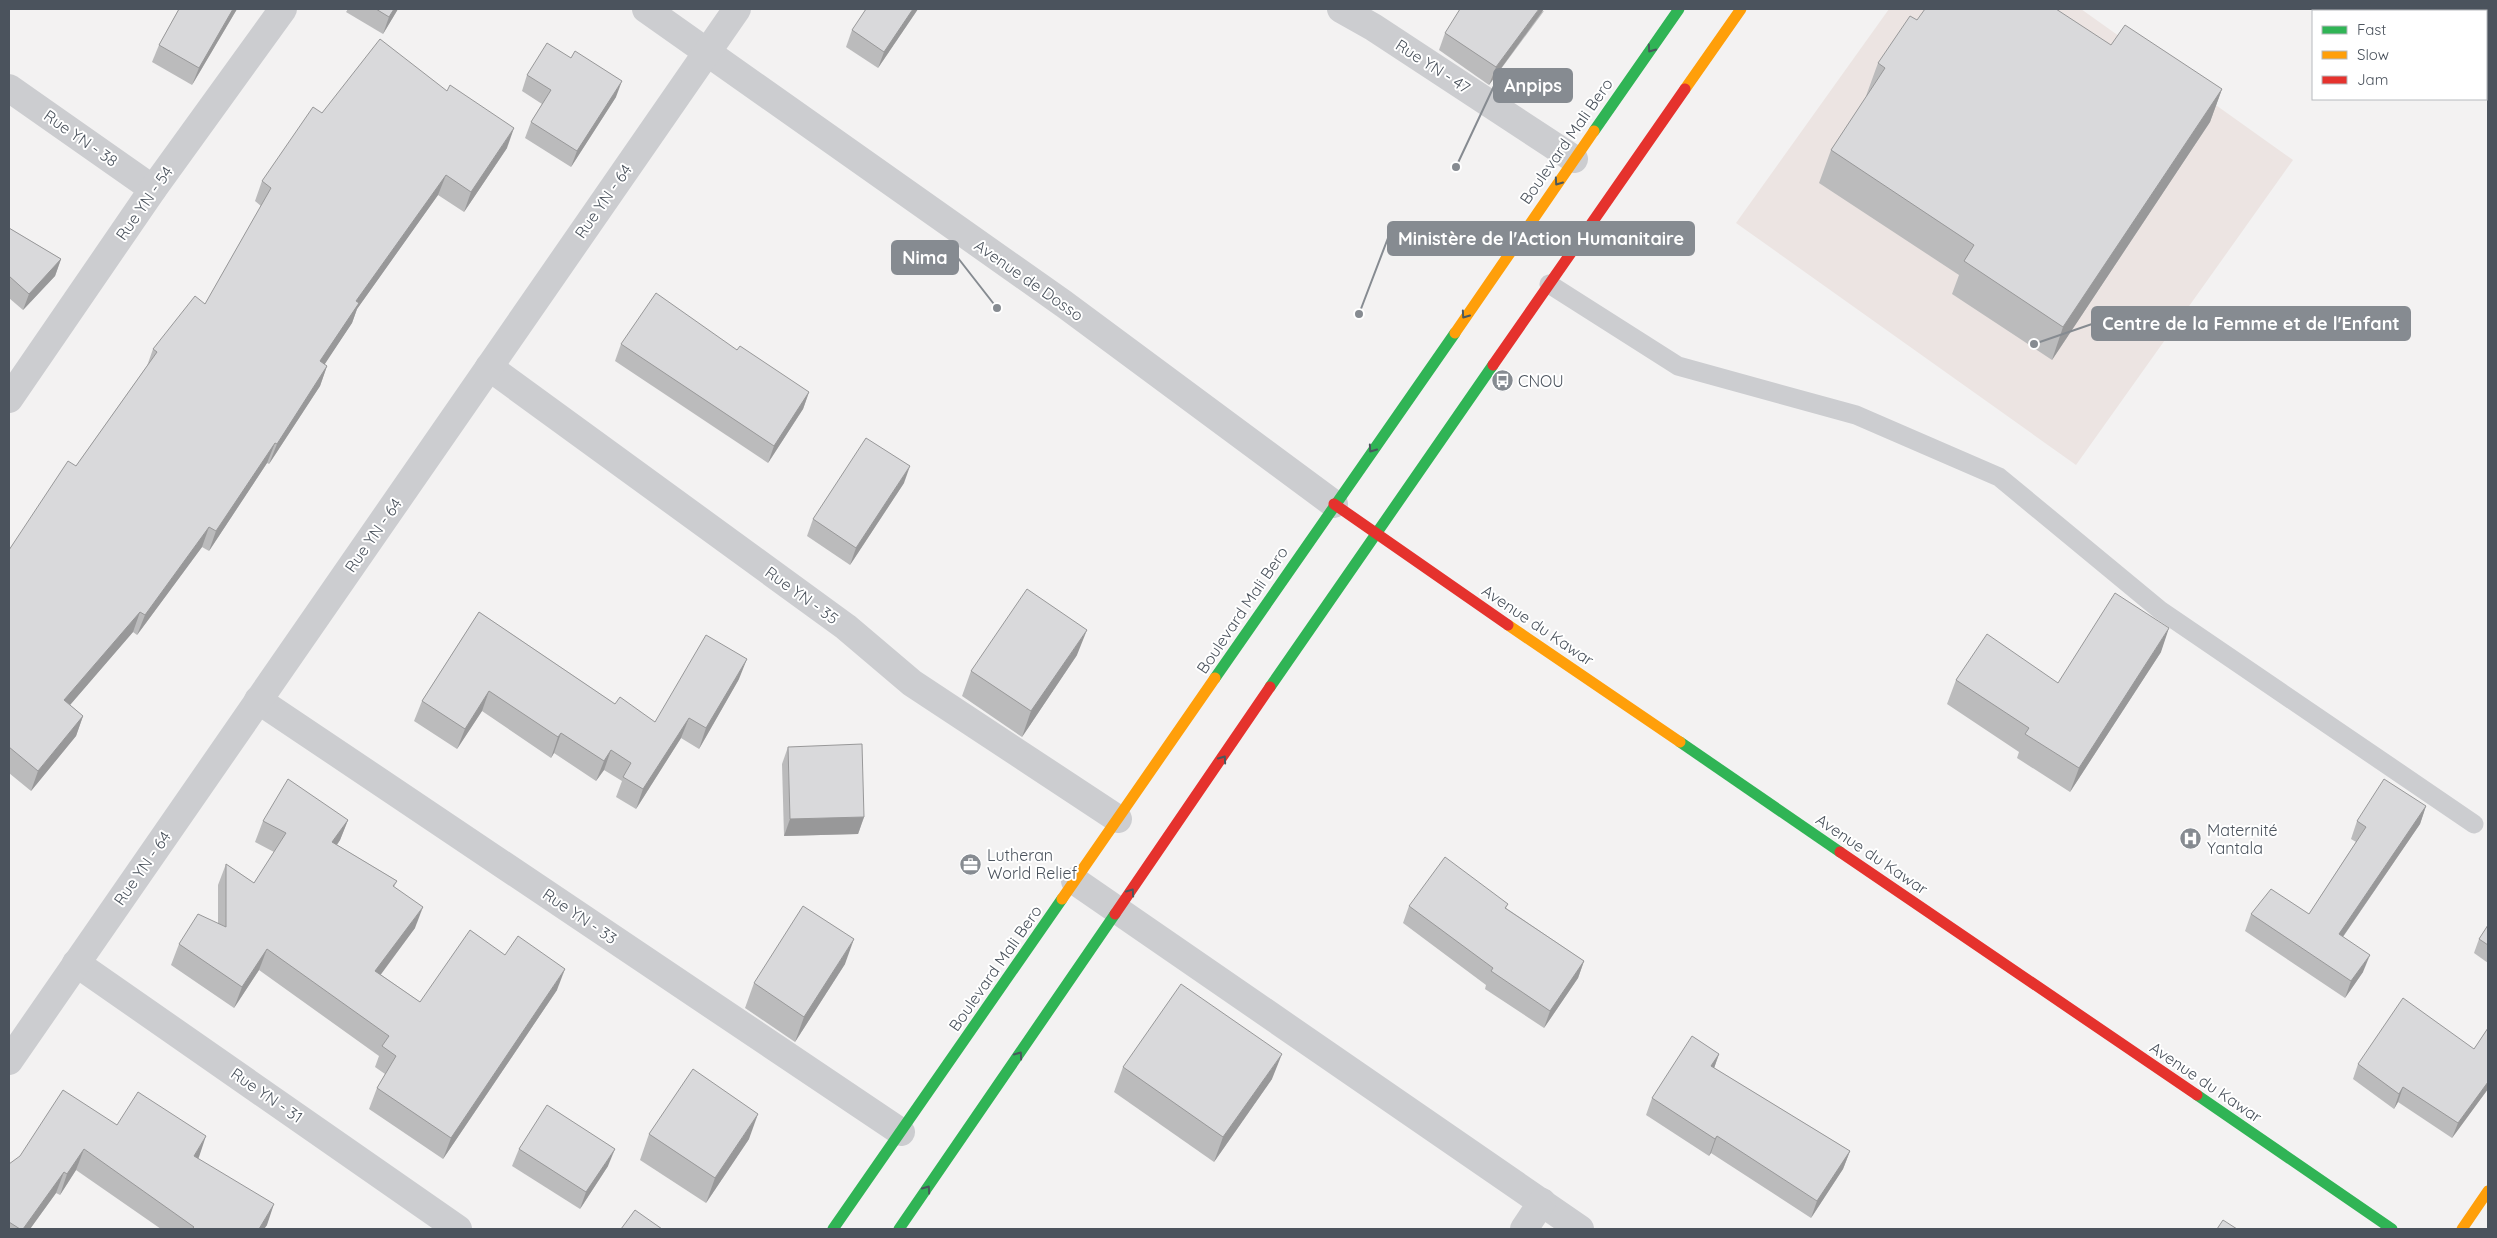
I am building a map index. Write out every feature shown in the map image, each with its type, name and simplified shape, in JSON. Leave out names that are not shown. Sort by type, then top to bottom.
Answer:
[{"type":"main road","name":"Boulevard Mali Bero","points":[[833,1229],[1679,9]]},
{"type":"main road","points":[[899,1229],[1375,534],[1741,9]]},
{"type":"main road","name":"Avenue du Kawar","points":[[1334,504],[1375,534],[2392,1229]]},
{"type":"main road","points":[[2462,1229],[2488,1191]]},
{"type":"street","name":"Rue YN - 54","points":[[9,399],[153,189],[283,9]]},
{"type":"street","name":"Avenue de Dosso","points":[[646,9],[1064,304],[1334,504]]},
{"type":"street","name":"Rue YN - 64","points":[[9,1060],[737,9]]},
{"type":"street","name":"Rue YN - 47","points":[[1341,9],[1382,33],[1574,159]]},
{"type":"street","name":"Rue YN - 38","points":[[9,88],[153,189]]},
{"type":"street","name":"Rue YN - 35","points":[[489,367],[846,627],[912,683],[1118,819]]},
{"type":"street","name":"Rue YN - 33","points":[[258,700],[901,1132]]},
{"type":"street","points":[[1075,881],[1117,912],[1580,1229]]},
{"type":"street","name":"Rue YN - 31","points":[[76,963],[458,1229]]},
{"type":"street","points":[[1524,1229],[1542,1202]]},
{"type":"lane","points":[[1549,284],[1678,366],[1856,415],[1999,477],[2160,610],[2474,824]]},
{"type":"shaded area","points":[[1889,9],[2081,9],[2293,160],[2076,465],[1736,223]]},
{"type":"building","points":[[179,9],[233,9],[199,68],[159,45]]},
{"type":"building","points":[[376,9],[394,9],[389,17]]},
{"type":"building","points":[[866,9],[913,9],[884,52],[852,30]]},
{"type":"building","points":[[1460,9],[1539,9],[1496,67],[1445,33]]},
{"type":"building","points":[[1925,9],[2056,9],[2111,45],[2125,25],[2222,89],[2063,327],[1964,261],[1974,245],[1831,150],[1885,68],[1878,63],[1910,16],[1917,20]]},
{"type":"building","points":[[380,39],[447,91],[450,85],[514,128],[471,192],[446,175],[356,301],[359,303],[320,361],[327,366],[277,444],[275,443],[216,531],[209,527],[145,615],[140,612],[64,700],[83,716],[38,771],[9,747],[9,550],[68,461],[76,466],[157,352],[153,349],[195,296],[205,304],[271,188],[262,181],[313,107],[322,113]]},
{"type":"building","points":[[547,43],[571,58],[575,51],[622,81],[577,151],[531,122],[551,90],[527,75]]},
{"type":"building","points":[[9,228],[61,259],[29,294],[9,276]]},
{"type":"building","points":[[656,293],[737,350],[740,346],[809,392],[774,446],[621,344]]},
{"type":"building","points":[[866,438],[910,466],[856,548],[813,519]]},
{"type":"building","points":[[1027,589],[1087,630],[1031,711],[971,671]]},
{"type":"building","points":[[2115,593],[2169,628],[2079,768],[2025,734],[2029,728],[1956,680],[1987,634],[2058,683]]},
{"type":"building","points":[[479,612],[615,704],[620,697],[655,722],[706,635],[747,659],[706,728],[689,718],[643,789],[623,777],[631,763],[611,750],[604,761],[561,733],[558,737],[489,691],[465,729],[422,701]]},
{"type":"building","points":[[862,744],[864,817],[790,819],[788,747]]},
{"type":"building","points":[[288,779],[348,820],[332,842],[397,881],[393,886],[423,907],[375,971],[420,1002],[470,930],[505,955],[518,936],[565,969],[451,1138],[377,1088],[396,1056],[382,1046],[389,1036],[267,949],[242,987],[179,944],[198,914],[226,927],[226,864],[254,883],[286,833],[263,821]]},
{"type":"building","points":[[2384,779],[2426,806],[2339,934],[2370,955],[2351,981],[2251,914],[2271,889],[2309,914],[2366,827],[2357,821]]},
{"type":"building","points":[[1445,857],[1508,904],[1505,908],[1584,961],[1550,1011],[1491,971],[1493,968],[1409,906]]},
{"type":"building","points":[[803,906],[854,939],[804,1017],[754,983]]},
{"type":"building","points":[[2488,925],[2488,945],[2479,939]]},
{"type":"building","points":[[1181,984],[1282,1054],[1223,1137],[1123,1067]]},
{"type":"building","points":[[2403,998],[2474,1049],[2488,1028],[2488,1082],[2458,1123],[2403,1087],[2399,1094],[2358,1064]]},
{"type":"building","points":[[1692,1036],[1719,1054],[1711,1066],[1850,1151],[1817,1201],[1717,1136],[1715,1139],[1652,1098]]},
{"type":"building","points":[[693,1069],[758,1114],[715,1178],[649,1134]]},
{"type":"building","points":[[63,1090],[117,1125],[138,1092],[206,1136],[194,1156],[274,1204],[259,1229],[192,1229],[194,1227],[84,1149],[67,1174],[64,1172],[23,1229],[9,1222],[9,1164],[20,1156]]},
{"type":"building","points":[[547,1105],[615,1149],[586,1192],[519,1149]]},
{"type":"building","points":[[635,1210],[662,1229],[621,1229]]},
{"type":"building","points":[[2223,1220],[2237,1229],[2217,1229]]},
{"type":"traffic: fast","points":[[1594,131],[1679,9]]},
{"type":"traffic: fast","points":[[1215,678],[1455,333]]},
{"type":"traffic: fast","points":[[1270,687],[1493,365]]},
{"type":"traffic: fast","points":[[1680,742],[1840,852]]},
{"type":"traffic: fast","points":[[833,1229],[1062,899]]},
{"type":"traffic: fast","points":[[899,1229],[1115,914]]},
{"type":"traffic: fast","points":[[2197,1095],[2392,1229]]},
{"type":"traffic: slow","points":[[1685,89],[1741,9]]},
{"type":"traffic: slow","points":[[1455,333],[1594,131]]},
{"type":"traffic: slow","points":[[1508,625],[1680,742]]},
{"type":"traffic: slow","points":[[1062,899],[1215,678]]},
{"type":"traffic: slow","points":[[2462,1229],[2488,1191]]},
{"type":"traffic: jam","points":[[1493,365],[1685,89]]},
{"type":"traffic: jam","points":[[1334,504],[1508,625]]},
{"type":"traffic: jam","points":[[1115,914],[1270,687]]},
{"type":"traffic: jam","points":[[1840,852],[2197,1095]]},
{"type":"place","name":"Anpips","points":[[1456,167]]},
{"type":"place","name":"Nima","points":[[997,308]]},
{"type":"place","name":"Ministère de l'Action Humanitaire","points":[[1359,314]]},
{"type":"place","name":"Centre de la Femme et de l'Enfant","points":[[2034,344]]},
{"type":"place","name":"CNOU","points":[[1502,381]]},
{"type":"place","name":"Maternité Yantala","points":[[2191,839]]},
{"type":"place","name":"Lutheran World Relief","points":[[971,864]]}]
